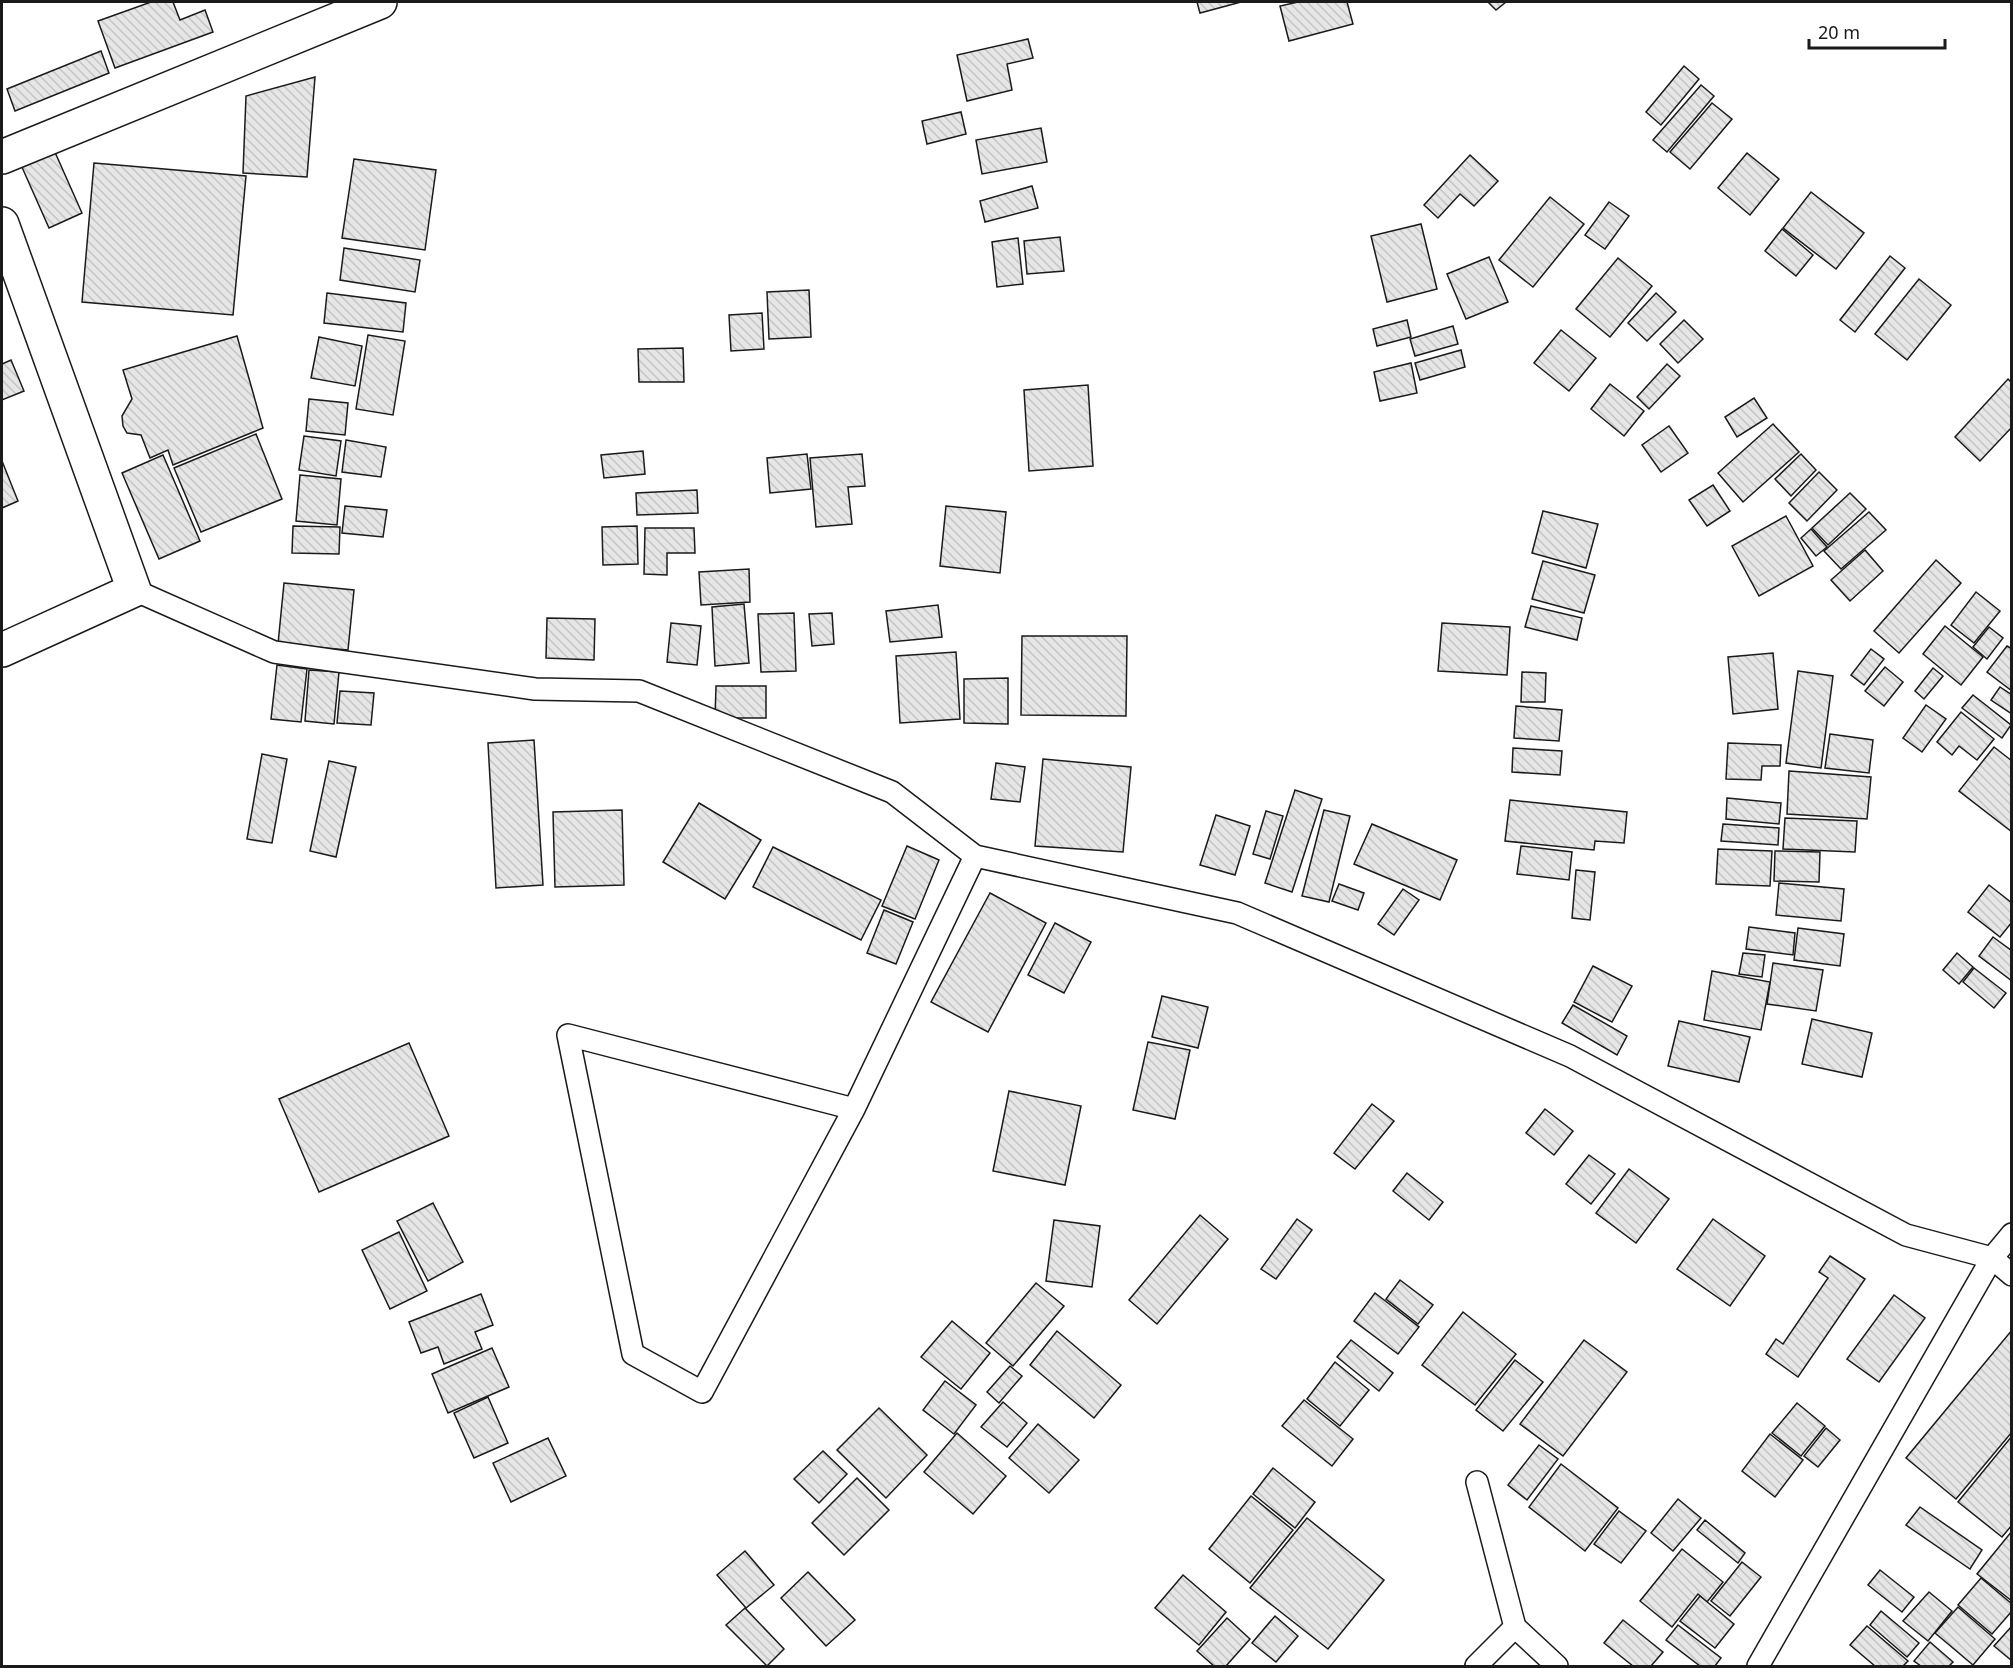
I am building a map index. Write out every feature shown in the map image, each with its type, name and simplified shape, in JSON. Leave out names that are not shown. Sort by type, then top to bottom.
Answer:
[{"type":"street","points":[[2,157],[380,2]]},
{"type":"street","points":[[2,224],[134,590],[2,650]]},
{"type":"lane","points":[[134,590],[274,652],[535,689],[639,691],[892,792],[975,856],[1238,913],[1570,1056],[1906,1235],[1992,1258],[2012,1275]]},
{"type":"lane","points":[[854,1109],[568,1035],[633,1354],[702,1392],[854,1109],[975,856]]},
{"type":"lane","points":[[1758,1666],[1992,1258],[2012,1234]]},
{"type":"lane","points":[[1477,1482],[1515,1627],[1557,1666]]},
{"type":"lane","points":[[1476,1666],[1515,1627]]},
{"type":"building","points":[[151,2],[173,2],[180,20],[205,10],[213,32],[115,68],[98,21]]},
{"type":"building","points":[[1197,2],[1241,2],[1200,13]]},
{"type":"building","points":[[1298,2],[1347,2],[1353,24],[1289,41],[1280,6]]},
{"type":"building","points":[[1488,2],[1506,2],[1496,10]]},
{"type":"building","points":[[1028,39],[1033,58],[1007,64],[1012,90],[967,101],[957,55]]},
{"type":"building","points":[[101,51],[109,73],[15,111],[7,89]]},
{"type":"building","points":[[1684,66],[1699,79],[1661,125],[1646,112]]},
{"type":"building","points":[[315,77],[307,177],[243,173],[246,96]]},
{"type":"building","points":[[1701,85],[1714,96],[1667,152],[1653,140]]},
{"type":"building","points":[[1712,103],[1732,119],[1690,169],[1670,152]]},
{"type":"building","points":[[961,112],[966,134],[927,144],[922,121]]},
{"type":"building","points":[[1041,128],[1047,162],[982,174],[976,140]]},
{"type":"building","points":[[54,150],[82,213],[49,228],[21,165]]},
{"type":"building","points":[[1747,153],[1779,179],[1750,215],[1718,188]]},
{"type":"building","points":[[1470,155],[1498,181],[1474,206],[1460,194],[1438,218],[1424,205]]},
{"type":"building","points":[[354,159],[436,170],[425,250],[342,238]]},
{"type":"building","points":[[94,163],[246,176],[233,315],[82,302]]},
{"type":"building","points":[[1032,186],[1038,208],[985,222],[980,201]]},
{"type":"building","points":[[1811,192],[1864,233],[1836,269],[1783,228]]},
{"type":"building","points":[[1550,197],[1584,224],[1533,287],[1499,260]]},
{"type":"building","points":[[1609,202],[1629,216],[1605,249],[1585,235]]},
{"type":"building","points":[[1421,224],[1437,289],[1387,302],[1371,236]]},
{"type":"building","points":[[1782,229],[1813,255],[1796,276],[1765,251]]},
{"type":"building","points":[[1060,237],[1064,271],[1027,274],[1024,241]]},
{"type":"building","points":[[1018,238],[1023,284],[997,287],[992,242]]},
{"type":"building","points":[[344,248],[420,260],[415,292],[340,280]]},
{"type":"building","points":[[1890,256],[1905,268],[1855,332],[1840,320]]},
{"type":"building","points":[[1489,257],[1508,302],[1466,319],[1447,274]]},
{"type":"building","points":[[1618,258],[1652,286],[1610,337],[1576,309]]},
{"type":"building","points":[[1919,279],[1951,305],[1907,360],[1875,334]]},
{"type":"building","points":[[809,290],[811,337],[769,339],[767,292]]},
{"type":"building","points":[[327,293],[406,303],[403,332],[324,323]]},
{"type":"building","points":[[1656,293],[1676,312],[1647,341],[1628,323]]},
{"type":"building","points":[[762,313],[764,349],[731,351],[729,315]]},
{"type":"building","points":[[1407,320],[1411,337],[1377,346],[1373,329]]},
{"type":"building","points":[[1684,320],[1703,339],[1678,363],[1660,344]]},
{"type":"building","points":[[1453,326],[1458,344],[1415,356],[1410,339]]},
{"type":"building","points":[[1561,330],[1596,358],[1569,391],[1534,363]]},
{"type":"building","points":[[368,335],[405,341],[393,415],[356,409]]},
{"type":"building","points":[[237,336],[263,428],[173,465],[168,450],[150,458],[141,435],[127,433],[123,426],[122,416],[132,399],[123,370]]},
{"type":"building","points":[[319,337],[362,346],[355,386],[311,378]]},
{"type":"building","points":[[683,348],[684,382],[639,382],[638,349]]},
{"type":"building","points":[[1461,350],[1465,367],[1420,380],[1415,363]]},
{"type":"building","points":[[11,360],[24,391],[2,400],[2,364]]},
{"type":"building","points":[[1411,363],[1417,393],[1380,401],[1374,372]]},
{"type":"building","points":[[1667,364],[1680,376],[1649,409],[1637,397]]},
{"type":"building","points":[[2008,379],[2012,383],[2012,427],[1980,461],[1955,437]]},
{"type":"building","points":[[1610,384],[1644,411],[1624,436],[1591,409]]},
{"type":"building","points":[[1088,385],[1093,466],[1029,471],[1024,390]]},
{"type":"building","points":[[1754,398],[1767,418],[1737,437],[1725,417]]},
{"type":"building","points":[[309,399],[348,403],[345,435],[306,431]]},
{"type":"building","points":[[1773,424],[1799,452],[1743,502],[1718,473]]},
{"type":"building","points":[[1669,426],[1688,453],[1661,472],[1642,445]]},
{"type":"building","points":[[256,434],[282,499],[201,532],[174,468]]},
{"type":"building","points":[[304,436],[341,441],[336,476],[299,470]]},
{"type":"building","points":[[346,440],[386,447],[381,477],[342,472]]},
{"type":"building","points":[[643,451],[645,474],[604,478],[601,455]]},
{"type":"building","points":[[807,454],[811,489],[770,493],[767,458]]},
{"type":"building","points":[[862,454],[865,486],[848,487],[852,524],[816,527],[810,458]]},
{"type":"building","points":[[1801,454],[1816,470],[1791,496],[1775,479]]},
{"type":"building","points":[[163,455],[200,541],[159,559],[122,473]]},
{"type":"building","points":[[2,461],[18,501],[2,508]]},
{"type":"building","points":[[1819,472],[1837,490],[1807,521],[1789,503]]},
{"type":"building","points":[[300,475],[341,479],[337,525],[296,521]]},
{"type":"building","points":[[1713,485],[1730,511],[1707,526],[1689,500]]},
{"type":"building","points":[[697,490],[698,513],[637,515],[636,493]]},
{"type":"building","points":[[1850,493],[1866,509],[1828,545],[1812,528]]},
{"type":"building","points":[[345,506],[387,510],[383,537],[342,533]]},
{"type":"building","points":[[946,506],[1006,512],[1000,573],[940,566]]},
{"type":"building","points":[[1543,511],[1598,524],[1586,568],[1532,553]]},
{"type":"building","points":[[1869,512],[1886,530],[1841,569],[1824,551]]},
{"type":"building","points":[[1786,516],[1813,566],[1759,596],[1732,546]]},
{"type":"building","points":[[293,526],[340,527],[339,554],[292,553]]},
{"type":"building","points":[[637,526],[638,564],[603,565],[602,527]]},
{"type":"building","points":[[645,528],[694,528],[695,553],[667,553],[667,575],[644,574]]},
{"type":"building","points":[[1811,529],[1827,547],[1816,556],[1801,538]]},
{"type":"building","points":[[1865,550],[1883,571],[1850,601],[1831,580]]},
{"type":"building","points":[[1936,560],[1961,583],[1899,653],[1874,631]]},
{"type":"building","points":[[1543,561],[1595,575],[1584,613],[1532,599]]},
{"type":"building","points":[[749,569],[750,602],[701,605],[699,572]]},
{"type":"building","points":[[284,583],[354,590],[348,650],[278,644]]},
{"type":"building","points":[[1976,592],[2000,611],[1974,643],[1951,625]]},
{"type":"building","points":[[744,604],[749,663],[715,666],[712,607]]},
{"type":"building","points":[[938,605],[942,637],[890,642],[886,611]]},
{"type":"building","points":[[1531,606],[1582,618],[1577,640],[1525,627]]},
{"type":"building","points":[[794,613],[796,671],[761,672],[758,614]]},
{"type":"building","points":[[832,613],[834,644],[812,646],[809,614]]},
{"type":"building","points":[[547,618],[595,619],[594,660],[546,658]]},
{"type":"building","points":[[671,623],[701,626],[697,665],[667,662]]},
{"type":"building","points":[[1442,623],[1510,627],[1507,675],[1438,671]]},
{"type":"building","points":[[1945,626],[1983,657],[1961,685],[1923,654]]},
{"type":"building","points":[[1989,627],[2003,638],[1987,659],[1973,647]]},
{"type":"building","points":[[1022,636],[1127,636],[1126,716],[1021,715]]},
{"type":"building","points":[[2007,646],[2012,649],[2012,691],[1987,672]]},
{"type":"building","points":[[1871,649],[1884,659],[1864,685],[1851,675]]},
{"type":"building","points":[[956,652],[960,719],[900,723],[896,656]]},
{"type":"building","points":[[1773,653],[1778,709],[1733,714],[1728,657]]},
{"type":"building","points":[[277,665],[307,669],[301,722],[271,719]]},
{"type":"building","points":[[1885,667],[1903,682],[1884,706],[1865,691]]},
{"type":"building","points":[[1933,668],[1943,676],[1924,699],[1915,691]]},
{"type":"building","points":[[309,670],[339,672],[334,724],[305,721]]},
{"type":"building","points":[[1798,671],[1833,676],[1821,768],[1786,763]]},
{"type":"building","points":[[1522,672],[1546,673],[1545,702],[1521,702]]},
{"type":"building","points":[[1008,678],[1008,724],[964,723],[964,679]]},
{"type":"building","points":[[716,686],[766,686],[766,718],[715,718]]},
{"type":"building","points":[[2000,687],[2012,695],[2012,714],[1991,700]]},
{"type":"building","points":[[340,691],[374,693],[371,725],[337,723]]},
{"type":"building","points":[[1973,695],[2011,725],[2002,738],[1962,708]]},
{"type":"building","points":[[1926,705],[1946,719],[1922,752],[1903,738]]},
{"type":"building","points":[[1516,706],[1562,710],[1559,741],[1514,738]]},
{"type":"building","points":[[1961,712],[1994,739],[1977,760],[1959,746],[1952,755],[1937,742]]},
{"type":"building","points":[[1830,734],[1873,740],[1869,773],[1825,768]]},
{"type":"building","points":[[534,740],[543,885],[496,888],[488,743]]},
{"type":"building","points":[[1728,743],[1781,745],[1780,766],[1762,766],[1761,780],[1726,779]]},
{"type":"building","points":[[1994,747],[2012,761],[2012,832],[1959,791]]},
{"type":"building","points":[[1513,748],[1562,751],[1560,775],[1512,772]]},
{"type":"building","points":[[262,754],[287,759],[272,843],[247,839]]},
{"type":"building","points":[[1043,759],[1131,767],[1123,852],[1035,846]]},
{"type":"building","points":[[329,761],[356,767],[336,857],[310,851]]},
{"type":"building","points":[[996,763],[1025,767],[1020,802],[991,799]]},
{"type":"building","points":[[1789,771],[1871,777],[1867,819],[1787,814]]},
{"type":"building","points":[[1295,790],[1322,799],[1292,892],[1265,883]]},
{"type":"building","points":[[1727,798],[1781,803],[1779,824],[1726,819]]},
{"type":"building","points":[[1510,800],[1627,812],[1624,843],[1595,841],[1594,850],[1505,841]]},
{"type":"building","points":[[699,803],[761,840],[725,899],[663,862]]},
{"type":"building","points":[[622,810],[624,885],[555,887],[553,812]]},
{"type":"building","points":[[1324,810],[1350,816],[1329,902],[1302,896]]},
{"type":"building","points":[[1266,811],[1283,816],[1270,859],[1253,854]]},
{"type":"building","points":[[1216,815],[1250,826],[1235,875],[1200,865]]},
{"type":"building","points":[[1785,818],[1857,821],[1855,852],[1783,849]]},
{"type":"building","points":[[1372,824],[1457,860],[1440,900],[1354,864]]},
{"type":"building","points":[[1723,824],[1779,828],[1778,845],[1721,841]]},
{"type":"building","points":[[907,846],[939,860],[915,919],[882,906]]},
{"type":"building","points":[[1521,846],[1572,852],[1569,880],[1517,874]]},
{"type":"building","points":[[773,847],[881,900],[861,940],[753,887]]},
{"type":"building","points":[[1718,849],[1772,851],[1770,886],[1716,884]]},
{"type":"building","points":[[1775,851],[1820,852],[1819,882],[1774,881]]},
{"type":"building","points":[[1576,870],[1595,872],[1590,920],[1572,918]]},
{"type":"building","points":[[1779,883],[1844,889],[1841,921],[1776,915]]},
{"type":"building","points":[[1339,884],[1364,893],[1358,910],[1332,901]]},
{"type":"building","points":[[1989,885],[2012,903],[2012,922],[2000,937],[1968,912]]},
{"type":"building","points":[[1403,889],[1419,900],[1394,935],[1378,924]]},
{"type":"building","points":[[990,893],[1046,923],[988,1032],[931,1002]]},
{"type":"building","points":[[884,910],[913,922],[896,964],[867,953]]},
{"type":"building","points":[[1055,923],[1091,942],[1064,993],[1028,975]]},
{"type":"building","points":[[1749,927],[1795,933],[1793,955],[1746,949]]},
{"type":"building","points":[[1798,928],[1844,934],[1840,966],[1794,960]]},
{"type":"building","points":[[1993,937],[2012,951],[2012,981],[1979,956]]},
{"type":"building","points":[[1743,953],[1765,955],[1762,977],[1739,974]]},
{"type":"building","points":[[1957,953],[1973,967],[1959,984],[1943,970]]},
{"type":"building","points":[[1773,963],[1823,970],[1816,1011],[1767,1004]]},
{"type":"building","points":[[1593,966],[1632,986],[1612,1022],[1574,1002]]},
{"type":"building","points":[[1974,968],[2006,993],[1994,1008],[1963,982]]},
{"type":"building","points":[[1712,971],[1770,982],[1761,1030],[1704,1020]]},
{"type":"building","points":[[1162,996],[1208,1007],[1198,1048],[1152,1037]]},
{"type":"building","points":[[1573,1005],[1627,1036],[1617,1055],[1562,1023]]},
{"type":"building","points":[[1812,1019],[1872,1033],[1862,1077],[1802,1064]]},
{"type":"building","points":[[1679,1021],[1750,1037],[1739,1082],[1668,1066]]},
{"type":"building","points":[[1148,1042],[1190,1050],[1175,1119],[1133,1110]]},
{"type":"building","points":[[409,1043],[449,1136],[319,1192],[279,1099]]},
{"type":"building","points":[[1009,1091],[1081,1106],[1065,1185],[993,1171]]},
{"type":"building","points":[[1372,1104],[1394,1121],[1355,1169],[1334,1153]]},
{"type":"building","points":[[1545,1109],[1573,1131],[1554,1155],[1526,1133]]},
{"type":"building","points":[[1589,1155],[1615,1174],[1591,1204],[1566,1184]]},
{"type":"building","points":[[1629,1169],[1669,1199],[1636,1243],[1596,1213]]},
{"type":"building","points":[[1407,1173],[1443,1202],[1429,1220],[1393,1191]]},
{"type":"building","points":[[433,1203],[463,1262],[428,1281],[397,1221]]},
{"type":"building","points":[[1200,1215],[1228,1239],[1157,1324],[1129,1300]]},
{"type":"building","points":[[1297,1219],[1312,1230],[1276,1279],[1261,1269]]},
{"type":"building","points":[[1713,1219],[1765,1256],[1730,1306],[1677,1269]]},
{"type":"building","points":[[1054,1220],[1100,1226],[1092,1287],[1046,1281]]},
{"type":"building","points":[[399,1232],[427,1291],[390,1309],[362,1250]]},
{"type":"building","points":[[1830,1256],[1865,1279],[1798,1377],[1766,1354],[1776,1339],[1783,1344],[1828,1278],[1819,1272]]},
{"type":"building","points":[[1400,1280],[1433,1305],[1418,1324],[1386,1299]]},
{"type":"building","points":[[1036,1283],[1064,1306],[1013,1366],[986,1343]]},
{"type":"building","points":[[1375,1293],[1419,1327],[1398,1354],[1354,1321]]},
{"type":"building","points":[[481,1294],[493,1325],[475,1332],[482,1349],[444,1364],[438,1347],[421,1353],[409,1322]]},
{"type":"building","points":[[1894,1295],[1925,1318],[1879,1382],[1847,1359]]},
{"type":"building","points":[[1463,1312],[1516,1354],[1475,1405],[1422,1365]]},
{"type":"building","points":[[952,1321],[990,1353],[961,1389],[921,1357]]},
{"type":"building","points":[[2012,1330],[2012,1432],[1956,1499],[1906,1458]]},
{"type":"building","points":[[1057,1331],[1121,1385],[1094,1418],[1030,1365]]},
{"type":"building","points":[[1351,1340],[1393,1373],[1379,1391],[1337,1357]]},
{"type":"building","points":[[1584,1340],[1627,1372],[1563,1456],[1520,1424]]},
{"type":"building","points":[[492,1348],[509,1387],[448,1413],[432,1374]]},
{"type":"building","points":[[1515,1360],[1543,1382],[1503,1431],[1476,1410]]},
{"type":"building","points":[[1335,1362],[1369,1390],[1340,1426],[1307,1399]]},
{"type":"building","points":[[1010,1366],[1022,1376],[999,1403],[987,1392]]},
{"type":"building","points":[[945,1381],[976,1405],[954,1434],[923,1410]]},
{"type":"building","points":[[488,1397],[508,1443],[474,1458],[454,1413]]},
{"type":"building","points":[[1304,1400],[1353,1439],[1332,1466],[1282,1426]]},
{"type":"building","points":[[1003,1402],[1027,1423],[1007,1447],[981,1427]]},
{"type":"building","points":[[1797,1403],[1825,1426],[1801,1456],[1772,1433]]},
{"type":"building","points":[[879,1408],[927,1455],[886,1498],[837,1450]]},
{"type":"building","points":[[1038,1424],[1079,1460],[1049,1493],[1009,1458]]},
{"type":"building","points":[[1826,1428],[1840,1440],[1818,1467],[1804,1456]]},
{"type":"building","points":[[957,1433],[1006,1476],[973,1514],[924,1472]]},
{"type":"building","points":[[1770,1434],[1803,1460],[1775,1497],[1742,1471]]},
{"type":"building","points":[[2012,1436],[2012,1525],[2002,1537],[1958,1502]]},
{"type":"building","points":[[548,1438],[566,1476],[511,1502],[493,1463]]},
{"type":"building","points":[[1539,1445],[1558,1459],[1527,1500],[1508,1485]]},
{"type":"building","points":[[823,1451],[847,1474],[819,1503],[794,1479]]},
{"type":"building","points":[[1561,1464],[1618,1508],[1585,1551],[1529,1507]]},
{"type":"building","points":[[1273,1468],[1315,1502],[1295,1528],[1253,1494]]},
{"type":"building","points":[[857,1478],[889,1510],[844,1555],[812,1523]]},
{"type":"building","points":[[1251,1496],[1293,1530],[1250,1583],[1209,1549]]},
{"type":"building","points":[[1678,1499],[1701,1518],[1673,1551],[1651,1533]]},
{"type":"building","points":[[1920,1507],[1982,1550],[1970,1569],[1906,1525]]},
{"type":"building","points":[[1619,1511],[1646,1531],[1621,1563],[1594,1544]]},
{"type":"building","points":[[1307,1518],[1384,1580],[1328,1649],[1250,1588]]},
{"type":"building","points":[[1705,1520],[1745,1553],[1738,1563],[1697,1530]]},
{"type":"building","points":[[2012,1531],[2012,1601],[1977,1574]]},
{"type":"building","points":[[1682,1549],[1723,1582],[1707,1602],[1698,1594],[1672,1627],[1640,1601]]},
{"type":"building","points":[[745,1551],[774,1585],[746,1608],[717,1575]]},
{"type":"building","points":[[1742,1562],[1761,1577],[1730,1616],[1711,1601]]},
{"type":"building","points":[[1880,1570],[1914,1597],[1902,1612],[1868,1585]]},
{"type":"building","points":[[808,1572],[855,1620],[826,1646],[781,1598]]},
{"type":"building","points":[[1183,1575],[1226,1612],[1199,1645],[1155,1608]]},
{"type":"building","points":[[1981,1578],[2012,1604],[2012,1611],[1992,1634],[1958,1605]]},
{"type":"building","points":[[1929,1592],[1952,1611],[1928,1641],[1903,1621]]},
{"type":"building","points":[[1700,1596],[1734,1624],[1715,1648],[1680,1621]]},
{"type":"building","points":[[1958,1607],[1995,1639],[1973,1665],[1935,1633]]},
{"type":"building","points":[[745,1608],[784,1649],[767,1666],[726,1625]]},
{"type":"building","points":[[1881,1611],[1919,1643],[1907,1657],[1870,1625]]},
{"type":"building","points":[[1275,1616],[1298,1636],[1276,1662],[1252,1643]]},
{"type":"building","points":[[1227,1618],[1250,1639],[1226,1666],[1214,1666],[1197,1651]]},
{"type":"building","points":[[1623,1620],[1663,1652],[1651,1666],[1633,1666],[1604,1643]]},
{"type":"building","points":[[1678,1625],[1721,1658],[1715,1666],[1700,1666],[1666,1640]]},
{"type":"building","points":[[1867,1626],[1908,1661],[1903,1666],[1875,1666],[1850,1645]]},
{"type":"building","points":[[2012,1628],[2012,1661],[1994,1646]]},
{"type":"building","points":[[1930,1642],[1953,1662],[1949,1666],[1921,1666],[1914,1661]]}]
